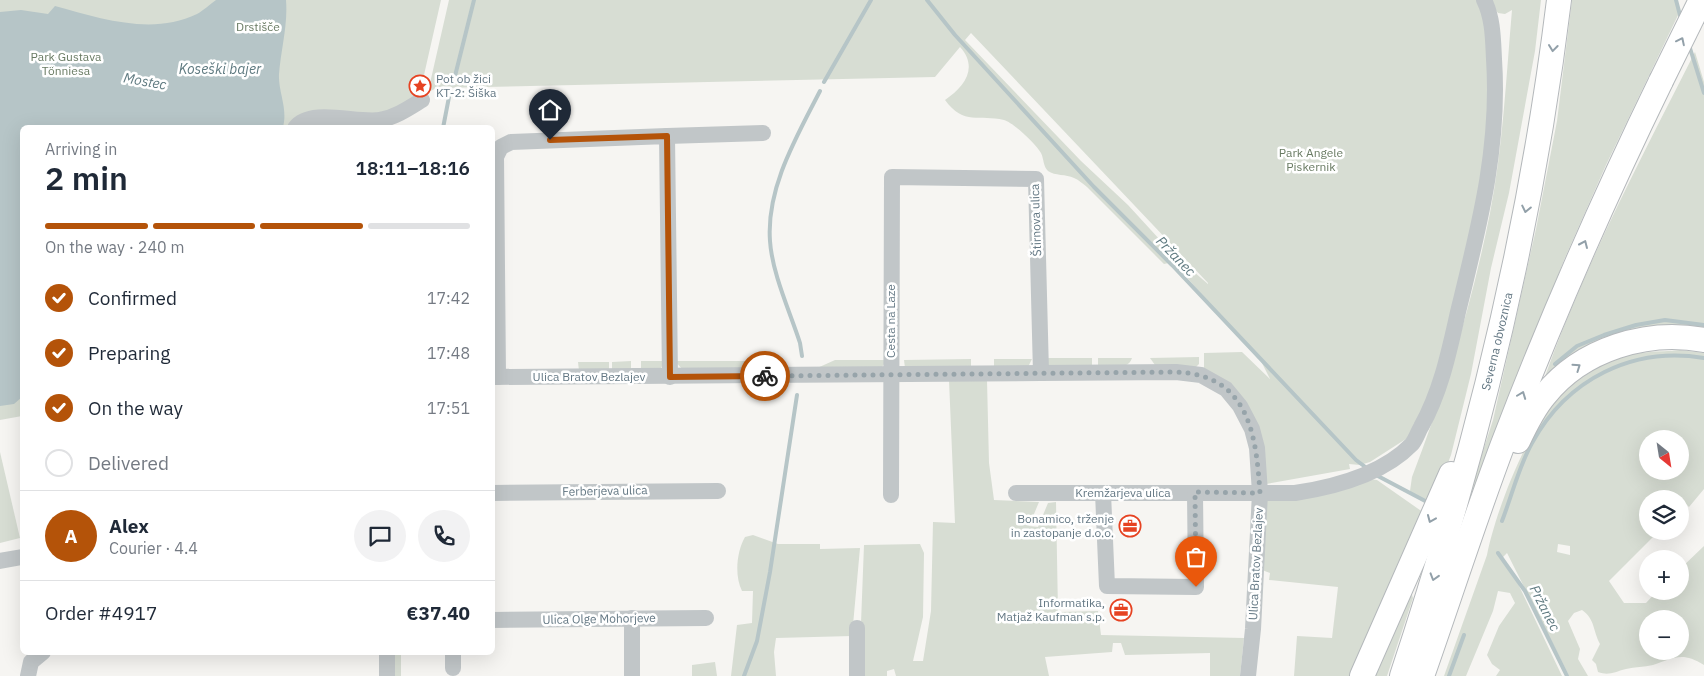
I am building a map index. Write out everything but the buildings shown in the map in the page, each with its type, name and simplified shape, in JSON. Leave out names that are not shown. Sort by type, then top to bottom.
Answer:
[{"type":"highway","name":"Severna obvoznica","points":[[1402,676],[1455,506],[1489,378],[1531,182],[1552,59],[1559,0]]},
{"type":"highway","points":[[1699,0],[1704,22]]},
{"type":"highway","points":[[1422,676],[1502,446],[1553,319],[1608,192],[1699,0]]},
{"type":"highway","points":[[1481,506],[1506,467],[1526,425],[1544,396],[1573,369],[1600,353],[1629,342],[1667,337],[1704,340]]},
{"type":"highway","points":[[1362,676],[1451,472],[1470,407],[1489,378]]},
{"type":"street","points":[[1260,493],[1304,492],[1331,488],[1355,479],[1391,460],[1412,443],[1439,388],[1474,252],[1485,195],[1497,100],[1493,34],[1488,9],[1484,0]]},
{"type":"street","points":[[299,125],[313,117],[382,120],[422,100]]},
{"type":"street","points":[[495,378],[496,157],[501,147],[511,142],[764,133]]},
{"type":"street","points":[[667,136],[670,377]]},
{"type":"street","name":"Štirnova ulica","points":[[892,177],[1036,179],[1041,373]]},
{"type":"street","name":"Cesta na Laze","points":[[891,495],[892,177]]},
{"type":"street","name":"Ulica Bratov Bezlajev","points":[[495,378],[1041,373],[1184,373],[1201,375],[1226,389],[1240,406],[1252,429],[1257,448],[1260,493],[1253,629],[1248,676]]},
{"type":"street","name":"Ferberjeva ulica","points":[[495,493],[718,492]]},
{"type":"street","points":[[1103,493],[1107,586],[1196,587],[1195,492]]},
{"type":"street","name":"Kremžarjeva ulica","points":[[1016,493],[1260,493]]},
{"type":"street","points":[[0,561],[20,557]]},
{"type":"street","points":[[632,618],[632,676]]},
{"type":"street","name":"Ulica Olge Mohorjeve","points":[[495,620],[706,618]]},
{"type":"street","points":[[857,628],[857,676]]},
{"type":"street","points":[[28,676],[31,662],[39,655]]},
{"type":"street","points":[[387,676],[388,655]]},
{"type":"green space","name":"Koseški bajer","points":[[0,0],[441,0],[419,97],[398,109],[308,125],[20,125],[20,416],[0,420]]},
{"type":"green space","name":"Park Angele Piskernik","points":[[449,0],[1486,0],[1494,102],[1475,210],[1433,391],[1409,437],[1370,462],[1360,465],[1349,464],[1350,469],[1266,484],[1259,438],[1204,370],[1204,353],[1242,352],[1270,379],[1261,361],[1173,262],[1164,264],[1079,181],[1048,171],[1038,149],[1019,129],[1004,120],[972,118],[952,108],[945,100],[963,83],[969,70],[966,55],[960,47],[935,77],[437,88],[428,92]],"holes":[[[971,33],[1208,283],[1172,253],[1128,205],[1081,161],[965,40]]]},
{"type":"green space","points":[[1488,0],[1541,0],[1535,51],[1509,193],[1491,268],[1471,374],[1451,455],[1431,507],[1410,491],[1412,477],[1436,412],[1475,281],[1490,213],[1501,138],[1512,10],[1505,14],[1498,13]]},
{"type":"green space","points":[[1572,0],[1677,0],[1680,11],[1606,165],[1564,260],[1465,520],[1461,519],[1493,420],[1536,229],[1557,121]]},
{"type":"green space","points":[[1695,52],[1704,82],[1704,335],[1677,330],[1542,385],[1593,258]]},
{"type":"green space","points":[[1680,350],[1704,353],[1704,489],[1689,507],[1689,490],[1639,490],[1639,540],[1650,540],[1609,581],[1624,603],[1646,603],[1649,600],[1689,600],[1689,560],[1704,546],[1704,665],[1689,658],[1689,610],[1639,610],[1639,660],[1667,660],[1653,665],[1629,668],[1612,673],[1598,672],[1596,664],[1592,660],[1600,644],[1592,621],[1582,610],[1574,613],[1568,621],[1580,649],[1578,659],[1588,676],[1569,676],[1507,553],[1502,558],[1512,571],[1562,676],[1496,676],[1500,670],[1492,664],[1487,655],[1499,626],[1515,603],[1510,593],[1498,591],[1493,611],[1466,676],[1444,676],[1487,555],[1505,494],[1536,428],[1559,397],[1571,385],[1593,370],[1623,356]],"holes":[[[1558,544],[1570,546],[1570,555],[1557,552]]]},
{"type":"green space","points":[[1199,357],[1199,364],[1195,368],[1155,365],[1150,358]]},
{"type":"green space","points":[[1045,358],[1092,358],[1092,367],[1048,365]]},
{"type":"green space","points":[[1098,358],[1132,358],[1127,365],[1113,368],[1098,367]]},
{"type":"green space","points":[[971,359],[971,368],[905,368],[904,360]]},
{"type":"green space","points":[[994,359],[1032,359],[1028,367],[994,368]]},
{"type":"green space","points":[[835,360],[887,360],[882,367],[815,369]]},
{"type":"green space","points":[[631,361],[631,371],[612,371],[612,362]]},
{"type":"green space","points":[[641,361],[666,361],[660,369],[641,371]]},
{"type":"green space","points":[[675,361],[771,361],[784,367],[682,369]]},
{"type":"green space","points":[[578,362],[609,362],[609,371],[579,371]]},
{"type":"green space","points":[[949,380],[987,380],[989,463],[994,500],[1039,502],[1029,526],[1038,527],[1048,503],[1056,502],[1058,612],[1098,611],[1101,635],[1244,638],[1240,676],[1210,676],[1210,653],[1125,655],[1121,643],[1113,643],[1112,652],[1045,657],[1049,676],[896,676],[894,669],[887,671],[887,676],[863,676],[861,623],[864,545],[920,544],[924,553],[923,617],[913,661],[923,661],[931,611],[933,522],[955,523]]},
{"type":"green space","points":[[0,452],[20,538],[0,543]]},
{"type":"green space","points":[[1370,479],[1377,480],[1427,515],[1356,676],[1294,676],[1297,636],[1332,638],[1338,587],[1269,580],[1270,573],[1262,570],[1263,498]]},
{"type":"green space","points":[[753,535],[778,544],[820,544],[820,549],[860,548],[852,636],[776,638],[774,652],[776,676],[731,676],[737,625],[752,623],[753,591],[742,591],[737,571],[738,556],[742,543],[745,537]]},
{"type":"green space","points":[[1411,592],[1413,598],[1387,676],[1369,676]]},
{"type":"green space","points":[[393,655],[401,655],[401,676],[393,676]]},
{"type":"green space","points":[[715,662],[717,676],[692,676],[692,665]]},
{"type":"water","name":"Koseški bajer","points":[[216,0],[286,0],[285,28],[279,74],[284,107],[283,125],[20,125],[20,399],[14,404],[0,406],[0,12],[21,10],[48,14],[55,6],[107,20],[126,23],[162,24],[180,20],[202,11]]},
{"type":"waterway","points":[[453,84],[474,0]]},
{"type":"waterway","points":[[824,82],[871,0]]},
{"type":"waterway","name":"Pržanec","points":[[927,0],[955,35],[1094,187],[1172,265],[1356,460],[1368,469]]},
{"type":"waterway","points":[[1676,0],[1681,19]]},
{"type":"waterway","points":[[1689,45],[1704,93]]},
{"type":"waterway","points":[[802,356],[800,343],[774,266],[771,253],[770,221],[778,182],[785,163],[820,91]]},
{"type":"waterway","points":[[444,125],[449,97]]},
{"type":"waterway","points":[[1555,364],[1577,346],[1636,325],[1665,320],[1704,325]]},
{"type":"waterway","points":[[1502,521],[1519,471],[1532,443],[1547,420],[1564,401],[1583,385],[1605,372],[1628,363],[1652,357],[1704,358]]},
{"type":"waterway","points":[[744,676],[757,641],[770,572],[797,395]]},
{"type":"waterway","name":"Pržanec","points":[[1376,475],[1429,503]]},
{"type":"waterway","name":"Pržanec","points":[[1498,553],[1525,591],[1567,676]]},
{"type":"waterway","points":[[1449,676],[1464,635]]},
{"type":"way so far","points":[[765,376],[1176,372],[1201,375],[1212,380],[1226,389],[1240,406],[1252,429],[1257,448],[1260,493],[1195,492],[1196,587]]},
{"type":"place","name":"Pot ob žici KT-2: Šiška","points":[[420,86]]},
{"type":"place","name":"Bonamico, trženje in zastopanje d.o.o.","points":[[1130,526]]},
{"type":"place","name":"Informatika, Matjaž Kaufman s.p.","points":[[1121,610]]},
{"type":"route","points":[[550,140],[667,136],[668,233],[670,247],[670,377],[765,376]]},
{"type":"park label","name":"Drstišče","points":[[258,27]]},
{"type":"park label","name":"Park Gustava Tönniesa","points":[[66,64]]},
{"type":"water label","name":"Mostec","points":[[145,81]]}]
